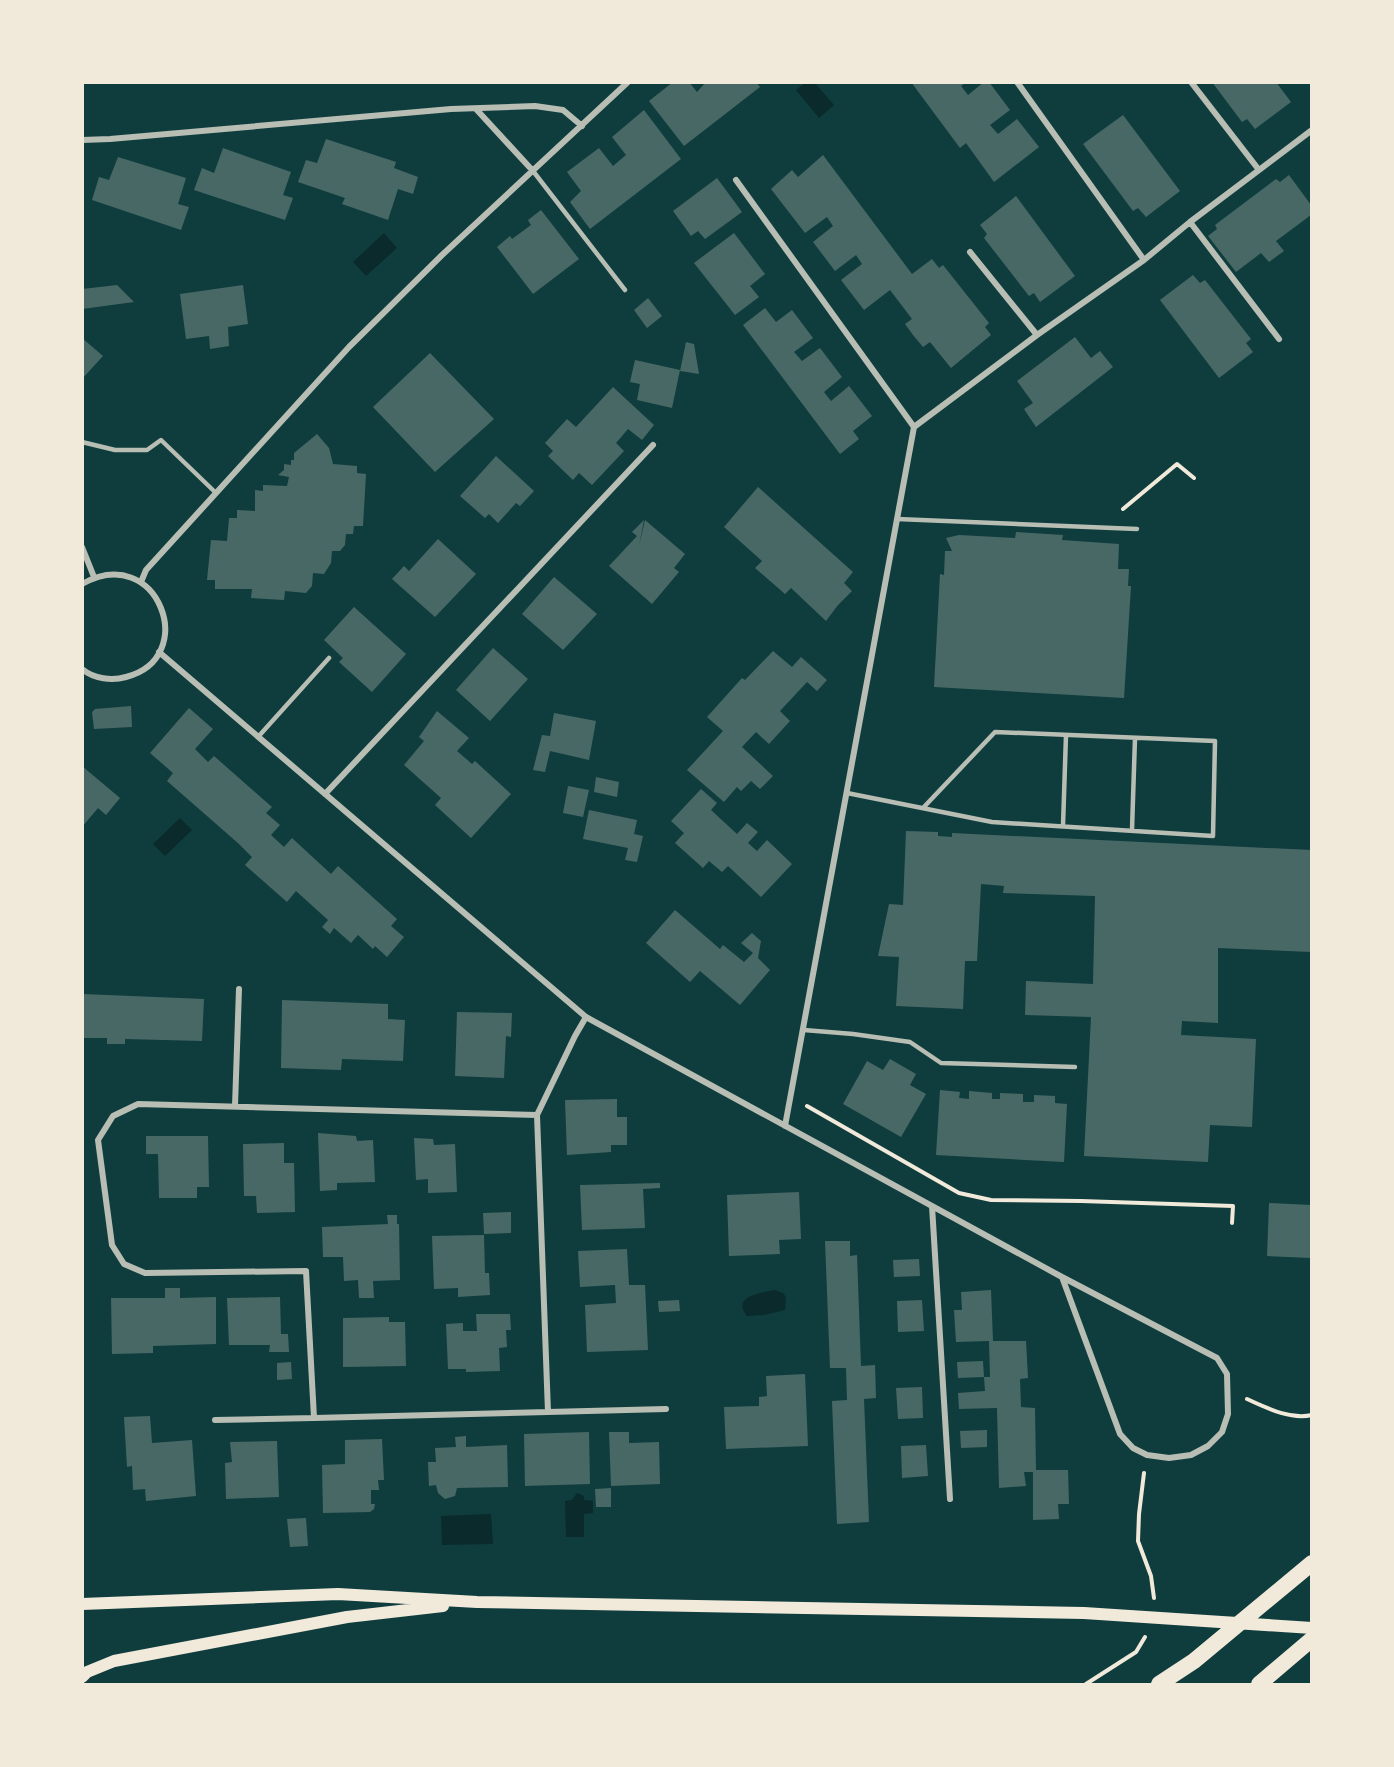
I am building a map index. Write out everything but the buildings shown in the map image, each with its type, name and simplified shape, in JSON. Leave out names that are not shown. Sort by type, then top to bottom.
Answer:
[{"type":"highway","points":[[1160,1684],[1194,1661],[1311,1563]]},
{"type":"highway","points":[[1259,1684],[1311,1639]]},
{"type":"highway","points":[[1265,1684],[1311,1651]]},
{"type":"main road","points":[[82,1604],[338,1594],[477,1602],[1084,1614],[1311,1628]]},
{"type":"main road","points":[[82,1677],[87,1672],[126,1659],[347,1617],[477,1602]]},
{"type":"street","points":[[141,582],[146,570],[350,347],[449,248],[628,82]]},
{"type":"street","points":[[1017,82],[1144,260]]},
{"type":"street","points":[[1191,82],[1259,170]]},
{"type":"street","points":[[82,140],[535,106],[563,110],[582,126]]},
{"type":"street","points":[[476,109],[533,171]]},
{"type":"street","points":[[785,1126],[914,427],[1037,335],[1144,260],[1311,130]]},
{"type":"street","points":[[736,180],[914,427]]},
{"type":"street","points":[[1190,222],[1279,339]]},
{"type":"street","points":[[970,252],[1037,335]]},
{"type":"street","points":[[325,794],[653,445]]},
{"type":"street","points":[[82,547],[94,577]]},
{"type":"street","points":[[82,584],[94,577],[110,574],[126,576],[141,582],[159,601],[166,627],[159,652],[149,665],[135,675],[118,679],[102,678],[82,669]]},
{"type":"street","points":[[159,652],[586,1017],[1062,1277],[1217,1358],[1227,1374],[1228,1414],[1222,1432],[1208,1446],[1191,1455],[1169,1458],[1147,1455],[1133,1448],[1120,1434],[1062,1277]]},
{"type":"street","points":[[235,1106],[239,989]]},
{"type":"street","points":[[548,1412],[537,1115],[586,1017]]},
{"type":"street","points":[[314,1418],[306,1271],[145,1273],[124,1264],[112,1245],[98,1140],[113,1116],[138,1104],[537,1115]]},
{"type":"street","points":[[932,1206],[950,1499]]},
{"type":"street","points":[[215,1420],[666,1409]]},
{"type":"lane","points":[[533,171],[625,291]]},
{"type":"lane","points":[[82,442],[115,450],[147,450],[161,440],[216,493]]},
{"type":"lane","points":[[897,519],[1137,529]]},
{"type":"lane","points":[[258,737],[329,658]]},
{"type":"lane","points":[[847,793],[992,822],[1213,836],[1215,741],[995,732],[923,808]]},
{"type":"lane","points":[[1063,826],[1066,735]]},
{"type":"lane","points":[[1132,830],[1135,738]]},
{"type":"lane","points":[[804,1030],[910,1042],[940,1063],[1076,1067]]},
{"type":"path","points":[[1103,528],[1149,485],[1177,464],[1194,478]]},
{"type":"path","points":[[791,1097],[959,1193],[992,1200],[1081,1200],[1233,1206],[1232,1223]]},
{"type":"path","points":[[1227,1390],[1269,1409],[1301,1418],[1311,1415]]},
{"type":"path","points":[[1147,1455],[1139,1514],[1138,1541],[1151,1576],[1155,1602]]},
{"type":"path","points":[[1086,1684],[1136,1652],[1145,1639],[1147,1630]]},
{"type":"water","points":[[805,83],[815,83],[834,105],[819,118],[796,90]]},
{"type":"water","points":[[384,233],[397,248],[366,276],[353,262]]},
{"type":"water","points":[[180,818],[192,830],[165,856],[153,844]]},
{"type":"water","points":[[775,1290],[786,1297],[785,1310],[747,1316],[743,1309],[745,1299]]},
{"type":"water","points":[[577,1493],[584,1496],[584,1500],[593,1501],[593,1513],[584,1514],[584,1537],[566,1537],[565,1501],[572,1500]]},
{"type":"water","points":[[491,1514],[493,1544],[442,1545],[441,1516]]}]
